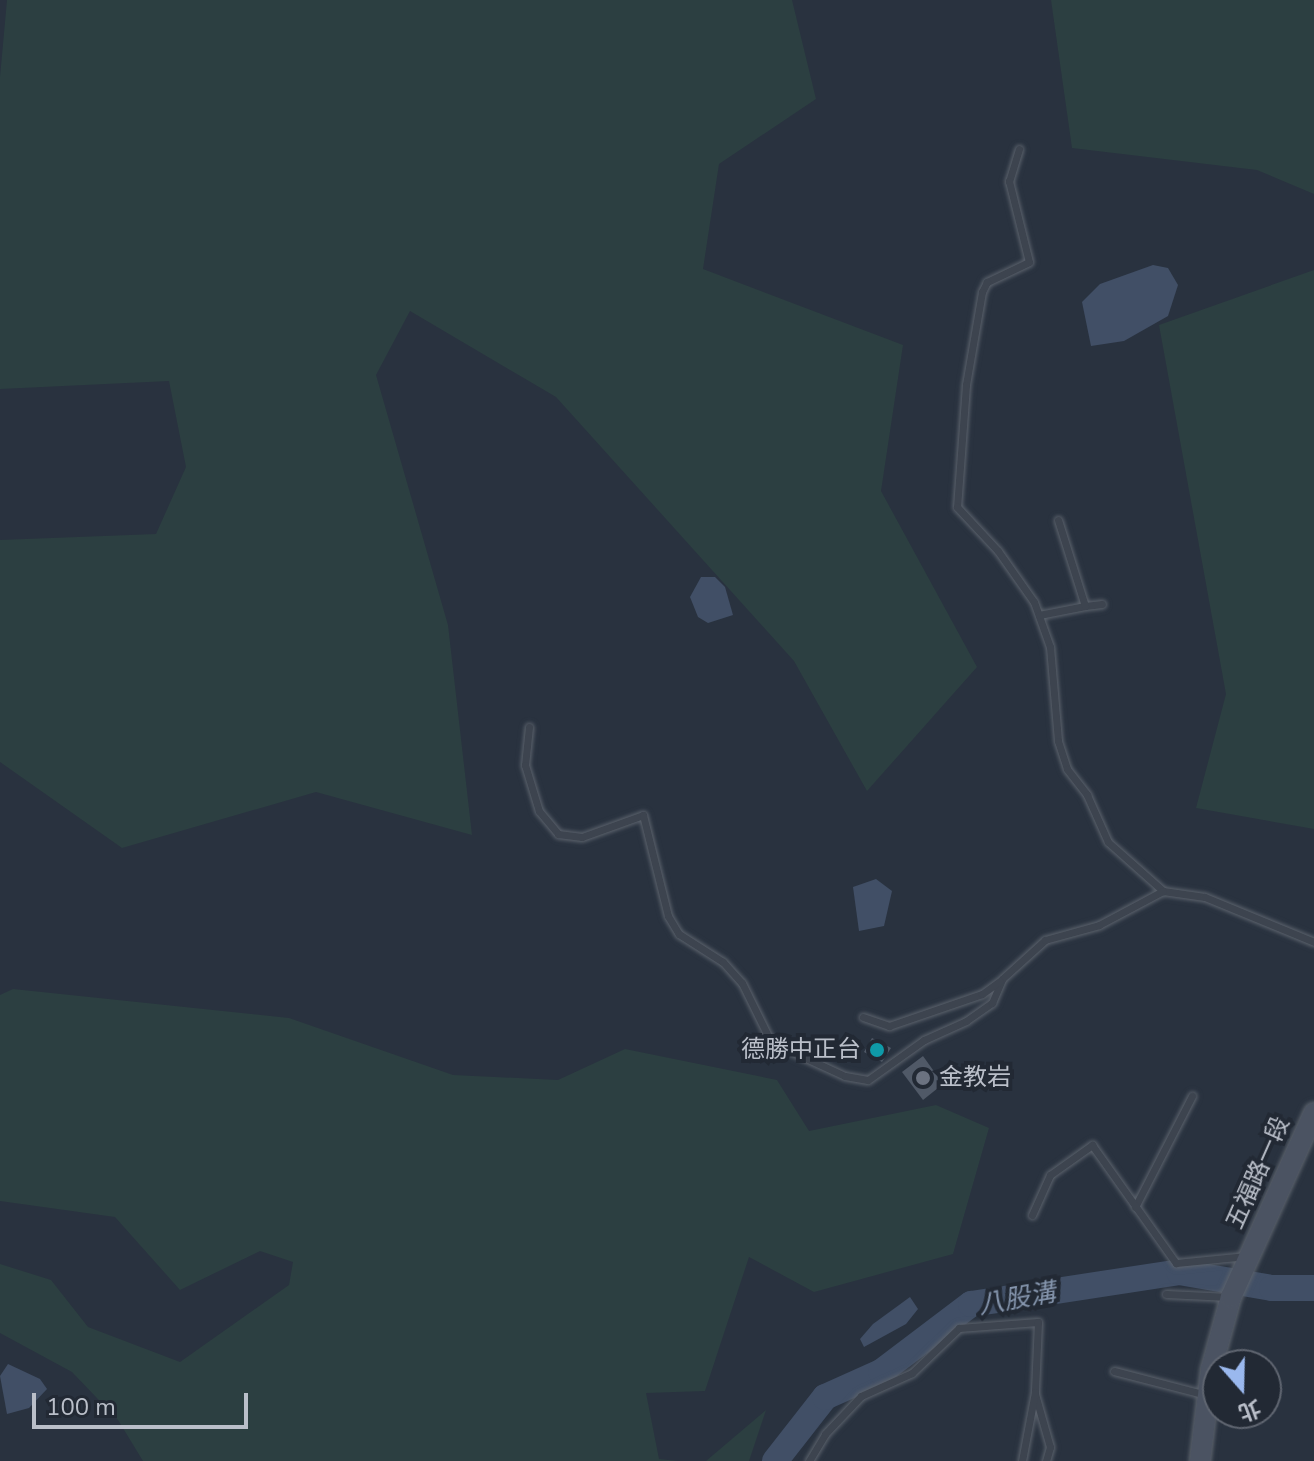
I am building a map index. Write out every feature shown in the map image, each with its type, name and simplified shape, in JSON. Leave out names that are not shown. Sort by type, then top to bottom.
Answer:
[{"type":"main road","name":"五福路一段","points":[[1219,1349],[1231,1297],[1314,1113]]},
{"type":"main road","name":"五福路一段","points":[[1200,1461],[1204,1429]]},
{"type":"lane","points":[[1019,149],[1009,181],[1029,262],[987,282],[982,292],[966,385],[957,507],[998,551],[1039,615],[1050,647],[1058,741],[1067,769],[1087,795],[1108,842],[1163,891],[1205,897],[1314,942]]},
{"type":"lane","points":[[1058,520],[1085,606]]},
{"type":"lane","points":[[1039,615],[1102,604]]},
{"type":"lane","points":[[529,727],[525,765],[539,811],[558,834],[582,837],[643,815],[668,916],[679,934],[723,962],[742,983],[771,1042],[845,1076],[868,1080],[924,1040],[992,1003],[1002,979]]},
{"type":"lane","points":[[863,1017],[889,1026],[982,994],[1045,940],[1099,925],[1163,891]]},
{"type":"lane","points":[[1135,1207],[1192,1096]]},
{"type":"lane","points":[[1032,1215],[1050,1175],[1092,1145],[1176,1263],[1249,1256]]},
{"type":"lane","points":[[1166,1294],[1231,1297]]},
{"type":"lane","points":[[809,1461],[825,1434],[861,1396],[912,1373],[959,1328],[974,1324],[1038,1322],[1035,1392],[1022,1461]]},
{"type":"lane","points":[[1114,1371],[1202,1393]]},
{"type":"lane","points":[[1035,1392],[1050,1447],[1046,1461]]},
{"type":"shaded area","points":[[7,0],[792,0],[816,99],[719,164],[703,269],[903,345],[881,491],[977,667],[867,791],[794,661],[556,397],[410,311],[376,375],[448,625],[472,835],[316,792],[122,848],[0,762],[0,540],[156,534],[186,467],[169,381],[0,389],[0,77]]},
{"type":"shaded area","points":[[1051,0],[1314,0],[1314,194],[1257,170],[1072,148]]},
{"type":"shaded area","points":[[1314,270],[1314,829],[1196,808],[1226,694],[1159,325]]},
{"type":"shaded area","points":[[13,989],[289,1018],[453,1075],[558,1080],[625,1049],[777,1080],[809,1131],[936,1105],[989,1128],[953,1254],[814,1292],[749,1257],[705,1391],[646,1393],[659,1459],[678,1461],[143,1461],[118,1420],[72,1372],[0,1333],[0,1264],[51,1280],[88,1327],[180,1362],[289,1285],[293,1262],[260,1251],[180,1290],[115,1217],[0,1201],[0,995]]},
{"type":"shaded area","points":[[766,1410],[749,1461],[706,1461]]},
{"type":"water","points":[[1153,265],[1168,268],[1178,285],[1168,316],[1124,341],[1091,346],[1082,302],[1100,284]]},
{"type":"water","points":[[701,577],[715,577],[725,587],[733,615],[708,623],[698,617],[690,597]]},
{"type":"water","points":[[876,879],[892,891],[884,926],[859,931],[853,887]]},
{"type":"water","points":[[910,1297],[918,1309],[906,1324],[864,1347],[860,1339],[873,1324]]},
{"type":"water","points":[[8,1364],[40,1379],[47,1389],[29,1408],[7,1414],[0,1376]]},
{"type":"building","name":"德勝中正台","points":[[872,1038],[891,1048],[882,1062],[864,1052]]},
{"type":"building","name":"金教岩","points":[[923,1056],[943,1084],[923,1100],[902,1072]]},
{"type":"waterway","name":"八股溝","points":[[775,1461],[825,1397],[881,1372],[971,1304],[1179,1272],[1272,1288],[1314,1288]]},
{"type":"place","name":"德勝中正台","points":[[877,1050]]},
{"type":"place","name":"金教岩","points":[[923,1078]]}]
